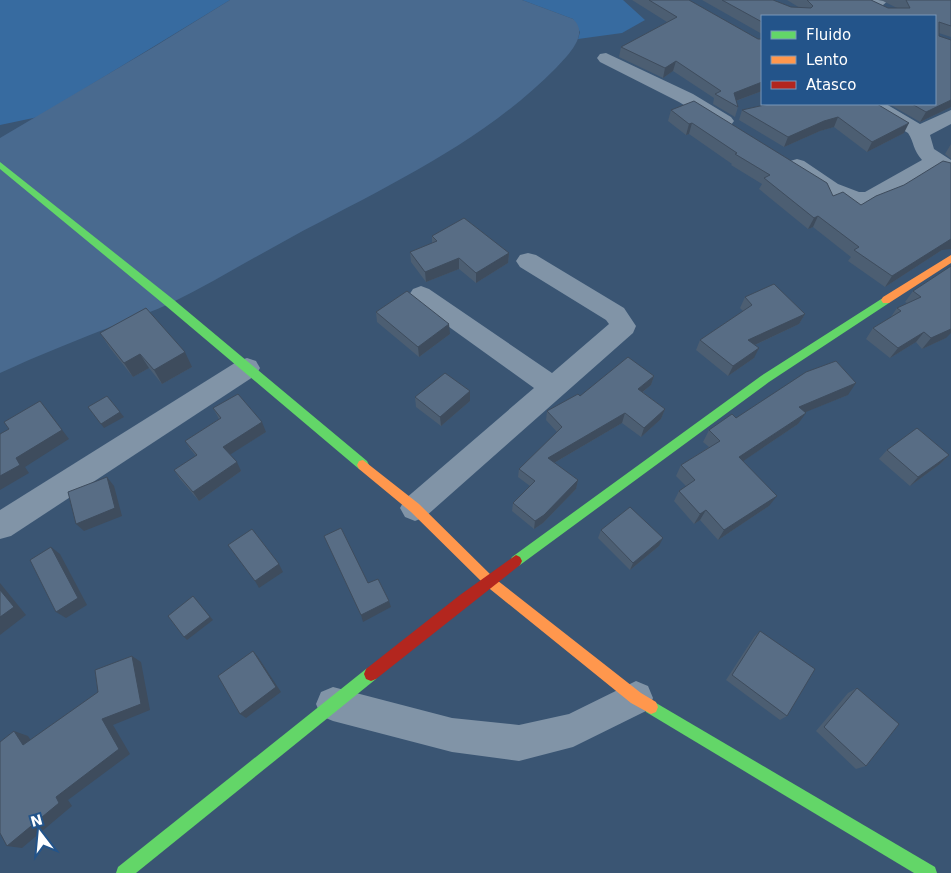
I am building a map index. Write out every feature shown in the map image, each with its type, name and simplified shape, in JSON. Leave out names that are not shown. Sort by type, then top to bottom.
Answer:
[{"type":"street","points":[[606,58],[686,98],[736,128]]},
{"type":"street","points":[[784,158],[839,193],[854,200],[869,199],[943,166],[924,150],[918,133],[904,121],[875,105]]},
{"type":"street","points":[[918,133],[948,108]]},
{"type":"street","points":[[0,165],[415,508],[489,581],[636,698],[929,873]]},
{"type":"street","points":[[124,873],[489,581],[765,379],[951,258]]},
{"type":"street","points":[[415,508],[624,326],[615,314],[528,260]]},
{"type":"street","points":[[421,295],[554,388]]},
{"type":"street","points":[[0,526],[247,368]]},
{"type":"street","points":[[333,704],[452,735],[519,743],[573,730],[636,698]]},
{"type":"shaded area","points":[[0,0],[230,0],[38,117],[0,125]]},
{"type":"shaded area","points":[[230,0],[522,0],[573,19],[578,25],[579,31],[578,38],[571,51],[527,95],[496,120],[430,163],[171,303],[59,347],[0,373],[0,138]]},
{"type":"shaded area","points":[[522,0],[623,0],[645,20],[622,33],[578,39],[580,32],[573,19]]},
{"type":"building","points":[[649,0],[689,0],[761,39],[761,82],[734,93],[738,107],[715,94],[721,91],[676,61],[665,68],[621,47],[677,17]]},
{"type":"building","points":[[722,0],[773,0],[791,7],[811,8],[813,6],[807,0],[871,0],[888,8],[910,8],[906,0],[951,0],[951,26],[939,22],[939,36],[951,40],[951,100],[926,112],[914,105],[936,105],[936,15],[761,15],[761,21]]},
{"type":"building","points":[[694,101],[827,183],[833,196],[843,192],[861,205],[876,196],[904,185],[943,161],[951,163],[951,239],[892,276],[854,250],[859,247],[818,216],[814,218],[764,178],[770,175],[735,154],[737,153],[692,123],[689,124],[671,110]]},
{"type":"building","points":[[764,105],[879,105],[909,123],[872,142],[838,117],[788,137],[742,110]]},
{"type":"building","points":[[464,218],[509,253],[476,273],[459,258],[425,272],[410,252],[437,241],[432,236]]},
{"type":"building","points":[[951,266],[951,329],[931,338],[924,332],[898,348],[873,328],[901,311],[897,308],[921,297],[913,291]]},
{"type":"building","points":[[774,284],[805,314],[748,340],[759,348],[733,366],[700,340],[752,305],[745,297]]},
{"type":"building","points":[[407,291],[449,324],[418,347],[376,312]]},
{"type":"building","points":[[146,308],[185,352],[154,370],[140,354],[124,363],[100,333]]},
{"type":"building","points":[[628,357],[654,376],[638,389],[665,409],[644,428],[625,413],[548,458],[578,480],[544,515],[535,521],[513,503],[535,481],[519,469],[562,427],[547,411],[578,394],[580,396]]},
{"type":"building","points":[[836,361],[856,383],[799,407],[806,413],[739,457],[777,496],[724,530],[706,510],[700,514],[679,491],[695,480],[681,465],[720,441],[709,430],[732,414],[736,418],[806,372]]},
{"type":"building","points":[[445,373],[470,391],[440,417],[415,397]]},
{"type":"building","points":[[238,394],[262,422],[223,447],[237,462],[193,492],[174,470],[197,455],[185,441],[221,418],[213,408]]},
{"type":"building","points":[[107,396],[120,412],[101,424],[88,407]]},
{"type":"building","points":[[40,401],[62,430],[16,458],[20,465],[0,476],[0,434],[9,429],[4,422]]},
{"type":"building","points":[[917,428],[949,455],[918,477],[887,450]]},
{"type":"building","points":[[107,477],[115,508],[76,524],[68,492]]},
{"type":"building","points":[[630,507],[663,538],[633,563],[601,530]]},
{"type":"building","points":[[341,528],[368,583],[378,579],[389,601],[361,615],[324,536]]},
{"type":"building","points":[[252,529],[279,564],[255,581],[228,545]]},
{"type":"building","points":[[51,547],[78,598],[56,612],[30,560]]},
{"type":"building","points":[[0,590],[14,607],[0,617]]},
{"type":"building","points":[[193,596],[210,617],[184,637],[168,616]]},
{"type":"building","points":[[760,631],[815,669],[787,716],[732,675]]},
{"type":"building","points":[[253,651],[276,687],[240,714],[218,676]]},
{"type":"building","points":[[132,656],[141,704],[102,719],[119,749],[56,797],[59,803],[7,846],[0,833],[0,742],[14,731],[23,745],[98,692],[95,670]]},
{"type":"building","points":[[857,688],[899,724],[866,766],[824,727]]},
{"type":"traffic: fast","points":[[0,165],[170,303],[363,465]]},
{"type":"traffic: fast","points":[[516,561],[765,379],[886,300]]},
{"type":"traffic: fast","points":[[124,873],[371,674]]},
{"type":"traffic: fast","points":[[651,707],[929,873]]},
{"type":"traffic: slow","points":[[886,300],[951,258]]},
{"type":"traffic: slow","points":[[363,465],[415,508],[489,581],[636,698],[651,707]]},
{"type":"traffic: jam","points":[[371,674],[516,561]]}]
